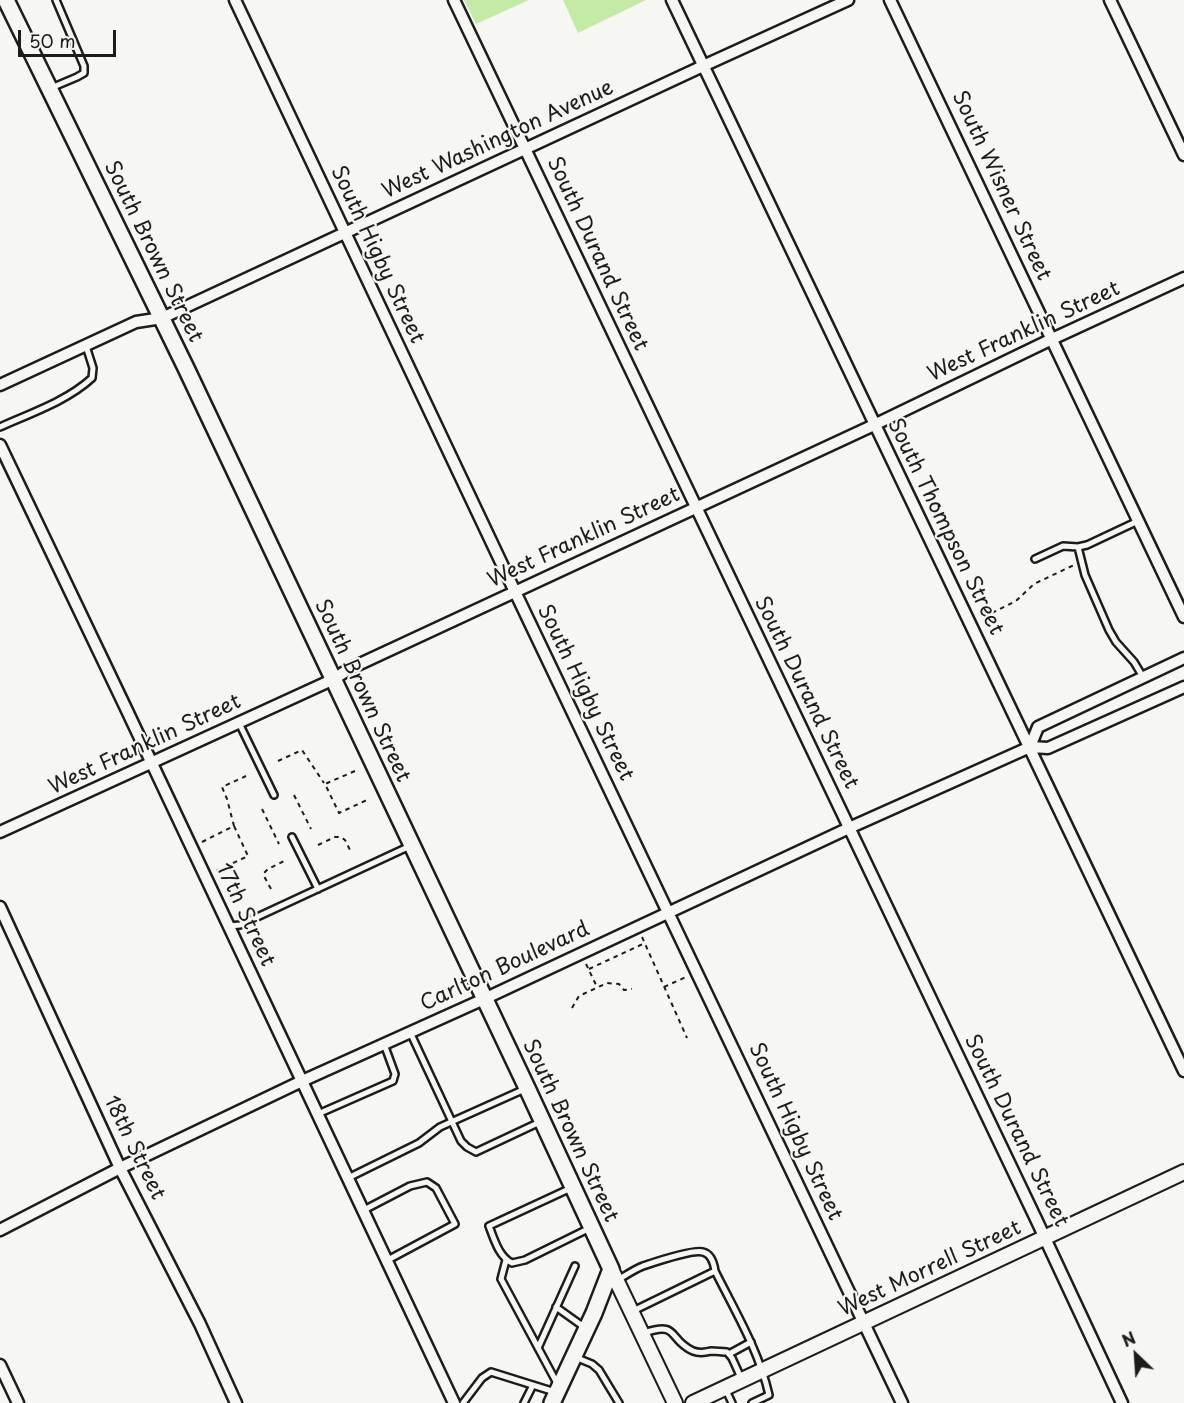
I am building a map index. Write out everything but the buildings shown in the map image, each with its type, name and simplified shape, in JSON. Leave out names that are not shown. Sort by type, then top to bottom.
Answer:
[{"type":"main road","name":"South Brown Street","points":[[5,4],[50,89],[162,318],[614,1275]]},
{"type":"main road","points":[[556,1394],[614,1275]]},
{"type":"street","name":"South Higby Street","points":[[235,0],[902,1403]]},
{"type":"street","name":"South Durand Street","points":[[454,0],[1122,1403]]},
{"type":"street","name":"South Thompson Street","points":[[672,0],[1184,1071]]},
{"type":"street","name":"West Washington Avenue","points":[[0,385],[136,322],[162,318],[848,0]]},
{"type":"street","name":"South Wisner Street","points":[[890,0],[1184,616]]},
{"type":"street","points":[[1110,0],[1184,155]]},
{"type":"street","name":"West Franklin Street","points":[[0,832],[334,679],[349,669],[1184,278]]},
{"type":"street","name":"17th Street","points":[[0,445],[454,1403]]},
{"type":"street","points":[[1030,747],[1038,727],[1184,658]]},
{"type":"street","name":"Carlton Boulevard","points":[[0,1230],[120,1168],[302,1081],[484,999],[849,828],[1030,747],[1048,748],[1184,687]]},
{"type":"street","name":"18th Street","points":[[0,907],[120,1168],[200,1324],[236,1403]]},
{"type":"street","name":"West Morrell Street","points":[[693,1403],[1184,1172]]},
{"type":"street","name":"South Brown Street","points":[[614,1275],[675,1403]]},
{"type":"street","points":[[0,1365],[18,1403]]},
{"type":"lane","points":[[50,89],[84,73],[84,66],[56,0]]},
{"type":"lane","points":[[0,427],[66,396],[92,378],[93,368],[86,346]]},
{"type":"lane","points":[[1035,559],[1063,546],[1087,545],[1139,521]]},
{"type":"lane","points":[[1078,547],[1085,575],[1109,630],[1143,677]]},
{"type":"lane","points":[[239,723],[274,795]]},
{"type":"lane","points":[[292,837],[318,889]]},
{"type":"lane","points":[[228,926],[240,925],[412,845]]},
{"type":"lane","points":[[410,1032],[461,1141],[467,1147],[476,1152],[542,1121]]},
{"type":"lane","points":[[317,1114],[393,1081],[395,1074],[384,1044]]},
{"type":"lane","points":[[346,1178],[419,1143],[452,1121],[527,1088]]},
{"type":"lane","points":[[362,1211],[410,1186],[427,1182],[436,1188],[455,1224],[386,1261]]},
{"type":"lane","points":[[572,1187],[489,1226],[500,1251],[506,1260],[512,1263],[525,1260],[591,1227]]},
{"type":"lane","points":[[614,1275],[693,1251],[709,1255],[763,1371],[769,1395],[752,1403]]},
{"type":"lane","points":[[506,1260],[501,1279],[538,1348],[556,1394]]},
{"type":"lane","points":[[538,1348],[575,1266]]},
{"type":"lane","points":[[631,1311],[716,1271]]},
{"type":"lane","points":[[556,1307],[586,1329]]},
{"type":"lane","points":[[642,1334],[666,1328],[681,1343],[702,1354],[712,1351],[727,1352],[742,1381]]},
{"type":"lane","points":[[729,1354],[751,1342]]},
{"type":"lane","points":[[573,1357],[592,1364],[599,1370],[617,1401],[608,1403]]},
{"type":"lane","points":[[463,1403],[482,1378],[491,1372],[556,1394]]},
{"type":"lane","points":[[524,1403],[533,1385]]},
{"type":"lane","points":[[725,1388],[732,1403]]},
{"type":"path","points":[[984,617],[1016,601],[1034,584],[1082,561]]},
{"type":"path","points":[[278,761],[302,750],[325,784],[339,813],[369,800]]},
{"type":"path","points":[[325,784],[356,771]]},
{"type":"path","points":[[214,872],[248,856],[234,826],[222,787],[246,776]]},
{"type":"path","points":[[294,795],[311,829]]},
{"type":"path","points":[[262,809],[279,844]]},
{"type":"path","points":[[200,842],[234,826]]},
{"type":"path","points":[[318,845],[335,837],[341,837],[351,852]]},
{"type":"path","points":[[271,889],[264,873],[268,868],[286,860]]},
{"type":"path","points":[[642,937],[687,1038]]},
{"type":"path","points":[[589,969],[645,943]]},
{"type":"path","points":[[586,964],[597,987]]},
{"type":"path","points":[[664,987],[688,976]]},
{"type":"path","points":[[572,1008],[579,996],[608,983],[619,984],[624,990],[632,989]]},
{"type":"green space","points":[[464,0],[529,0],[476,24]]},
{"type":"green space","points":[[563,0],[646,0],[578,33]]}]
